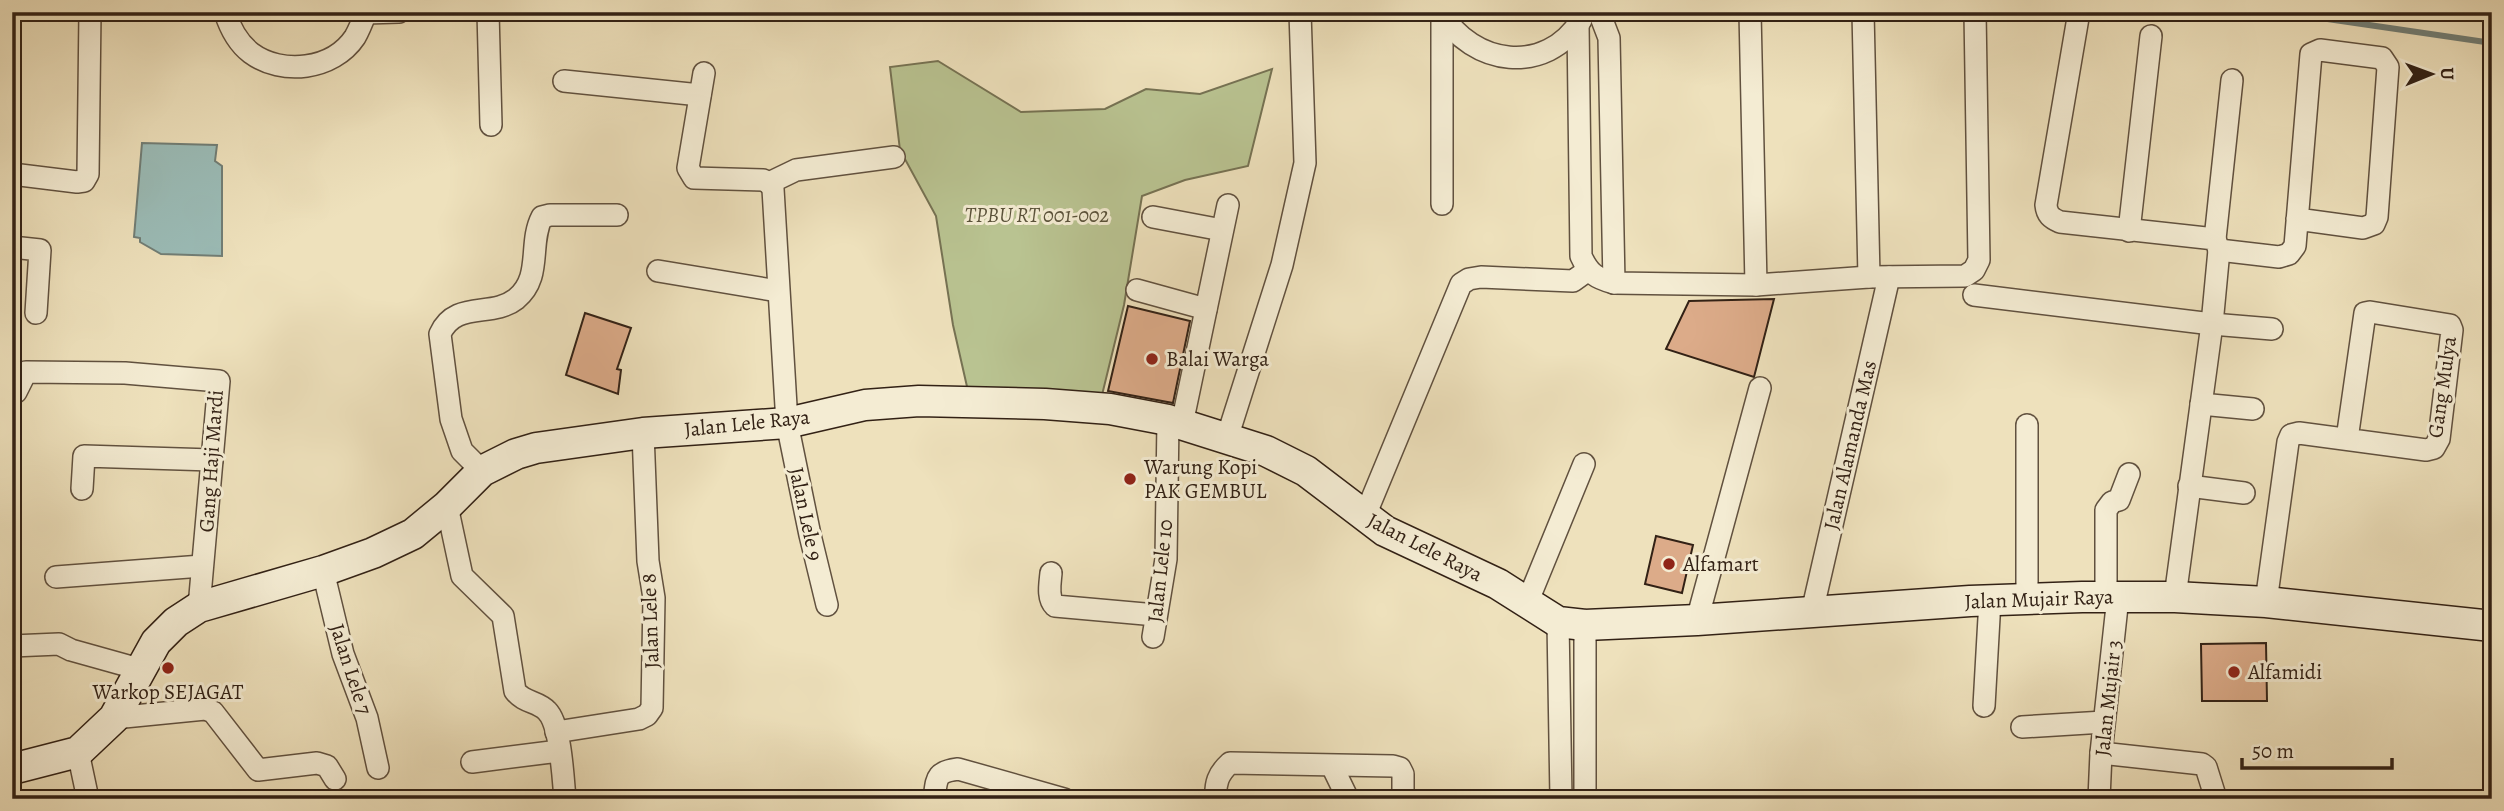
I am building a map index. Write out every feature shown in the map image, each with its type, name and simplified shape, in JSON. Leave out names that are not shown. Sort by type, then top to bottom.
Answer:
[{"type":"street","points":[[12,174],[76,182],[83,181],[88,174],[90,12]]},
{"type":"street","points":[[225,12],[232,32],[251,53],[276,66],[305,68],[332,58],[347,46],[354,39],[366,13],[399,12]]},
{"type":"street","points":[[488,12],[491,125]]},
{"type":"street","points":[[1227,438],[1282,265],[1305,163],[1300,12]]},
{"type":"street","points":[[1599,12],[1609,38],[1614,283]]},
{"type":"street","points":[[1750,12],[1756,285]]},
{"type":"street","name":"Jalan Alamanda Mas","points":[[1812,612],[1879,278],[1863,12]]},
{"type":"street","points":[[1582,18],[1581,256],[1587,271],[1596,278],[1614,283],[1756,285],[1965,276],[1974,270],[1979,260],[1975,12]]},
{"type":"street","points":[[2079,12],[2046,205],[2047,213],[2060,222],[2279,257],[2289,254],[2295,246],[2297,219],[2311,54],[2320,50],[2382,58],[2388,67],[2377,217],[2374,224],[2363,228],[2297,219]]},
{"type":"street","points":[[1442,13],[1454,31],[1469,45],[1488,54],[1507,58],[1528,57],[1547,51],[1564,40],[1582,18]]},
{"type":"street","points":[[1442,13],[1442,204]]},
{"type":"street","points":[[2129,231],[2151,36]]},
{"type":"street","points":[[704,73],[688,168],[694,178],[763,180],[769,183],[796,170],[894,157]]},
{"type":"street","points":[[2175,597],[2212,324],[2232,80]]},
{"type":"street","points":[[564,81],[700,95]]},
{"type":"street","name":"Jalan Lele 9","points":[[769,183],[773,189],[787,423],[827,605]]},
{"type":"street","name":"Jalan Lele 10","points":[[1153,637],[1166,559],[1175,422],[1206,309],[1228,205]]},
{"type":"street","points":[[482,471],[462,451],[451,419],[440,334],[445,323],[453,316],[503,305],[516,299],[529,285],[534,272],[537,227],[542,217],[617,215]]},
{"type":"street","points":[[1153,217],[1222,230]]},
{"type":"street","points":[[12,247],[40,250],[36,313]]},
{"type":"street","points":[[658,271],[778,291]]},
{"type":"street","points":[[1364,518],[1461,284],[1481,276],[1573,281],[1587,271]]},
{"type":"street","points":[[1137,290],[1206,309]]},
{"type":"street","points":[[1974,295],[2272,329]]},
{"type":"street","name":"Gang Mulya","points":[[2266,602],[2291,435],[2300,433],[2426,450],[2434,448],[2439,439],[2452,330],[2450,325],[2365,313],[2347,439]]},
{"type":"street","name":"Gang Haji Mardi","points":[[12,391],[16,392],[26,372],[125,373],[219,381],[199,607]]},
{"type":"street","points":[[1697,620],[1760,388]]},
{"type":"street","name":"Jalan Lele Raya","points":[[12,769],[78,752],[114,718],[156,642],[176,622],[199,607],[323,571],[373,553],[413,534],[447,506],[482,471],[516,454],[536,448],[643,433],[787,423],[865,405],[919,401],[1068,405],[1110,409],[1175,422],[1227,438],[1266,451],[1306,471],[1364,518],[1385,531],[1498,584],[1527,603],[1571,624]]},
{"type":"street","points":[[2201,404],[2253,409]]},
{"type":"street","points":[[2026,598],[2027,425]]},
{"type":"street","name":"Jalan Lele 8","points":[[472,762],[639,719],[647,715],[652,708],[654,598],[648,561],[643,433]]},
{"type":"street","points":[[82,489],[84,456],[212,460]]},
{"type":"street","points":[[1527,603],[1584,464]]},
{"type":"street","name":"Jalan Mujair 3","points":[[2099,799],[2112,596],[2106,510],[2112,502],[2119,500],[2129,474]]},
{"type":"street","points":[[2189,486],[2244,493]]},
{"type":"street","points":[[447,506],[462,576],[503,616],[515,691],[521,699],[544,708],[551,715],[565,799]]},
{"type":"street","points":[[56,577],[202,566]]},
{"type":"street","name":"Jalan Lele 7","points":[[323,571],[344,654],[367,718],[378,768]]},
{"type":"street","points":[[1051,573],[1051,603],[1055,606],[1156,615]]},
{"type":"street","name":"Jalan Mujair Raya","points":[[1571,624],[1697,620],[1990,600],[2112,596],[2266,602],[2492,626]]},
{"type":"street","points":[[1984,706],[1990,600]]},
{"type":"street","points":[[1561,799],[1571,624]]},
{"type":"street","points":[[1571,624],[1585,799]]},
{"type":"street","points":[[12,646],[59,644],[71,650],[139,669]]},
{"type":"street","points":[[114,718],[205,709],[214,712],[258,771],[317,763],[327,766],[335,779]]},
{"type":"street","points":[[2022,727],[2104,722]]},
{"type":"street","points":[[78,752],[88,799]]},
{"type":"street","points":[[2101,753],[2202,764],[2206,767],[2216,799]]},
{"type":"street","points":[[1216,799],[1216,785],[1221,770],[1230,763],[1400,768],[1403,774],[1404,799]]},
{"type":"street","points":[[1332,766],[1348,799]]},
{"type":"street","points":[[934,799],[937,778],[944,771],[958,769],[1064,799]]},
{"type":"green space","name":"TPBU RT 001-002","points":[[938,61],[1021,112],[1105,109],[1146,89],[1200,94],[1272,69],[1248,166],[1185,180],[1142,196],[1124,305],[1102,395],[968,391],[953,325],[936,216],[900,150],[890,67]]},
{"type":"water","points":[[142,143],[217,145],[215,161],[222,166],[222,256],[161,254],[140,242],[140,238],[134,237]]},
{"type":"building","points":[[1774,299],[1754,377],[1666,349],[1689,301]]},
{"type":"building","name":"Balai Warga","points":[[1128,306],[1190,321],[1173,403],[1108,391]]},
{"type":"building","points":[[585,313],[631,328],[617,369],[621,370],[618,394],[566,375]]},
{"type":"building","name":"Alfamart","points":[[1656,536],[1693,545],[1682,593],[1645,584]]},
{"type":"building","name":"Alfamidi","points":[[2266,643],[2267,701],[2202,701],[2201,644]]},
{"type":"waterway","points":[[2280,12],[2492,43]]},
{"type":"place","name":"Balai Warga","points":[[1152,359]]},
{"type":"place","name":"Warung Kopi PAK GEMBUL","points":[[1130,479]]},
{"type":"place","name":"Alfamart","points":[[1669,564]]},
{"type":"place","name":"Warkop SEJAGAT","points":[[168,668]]},
{"type":"place","name":"Alfamidi","points":[[2234,672]]}]
